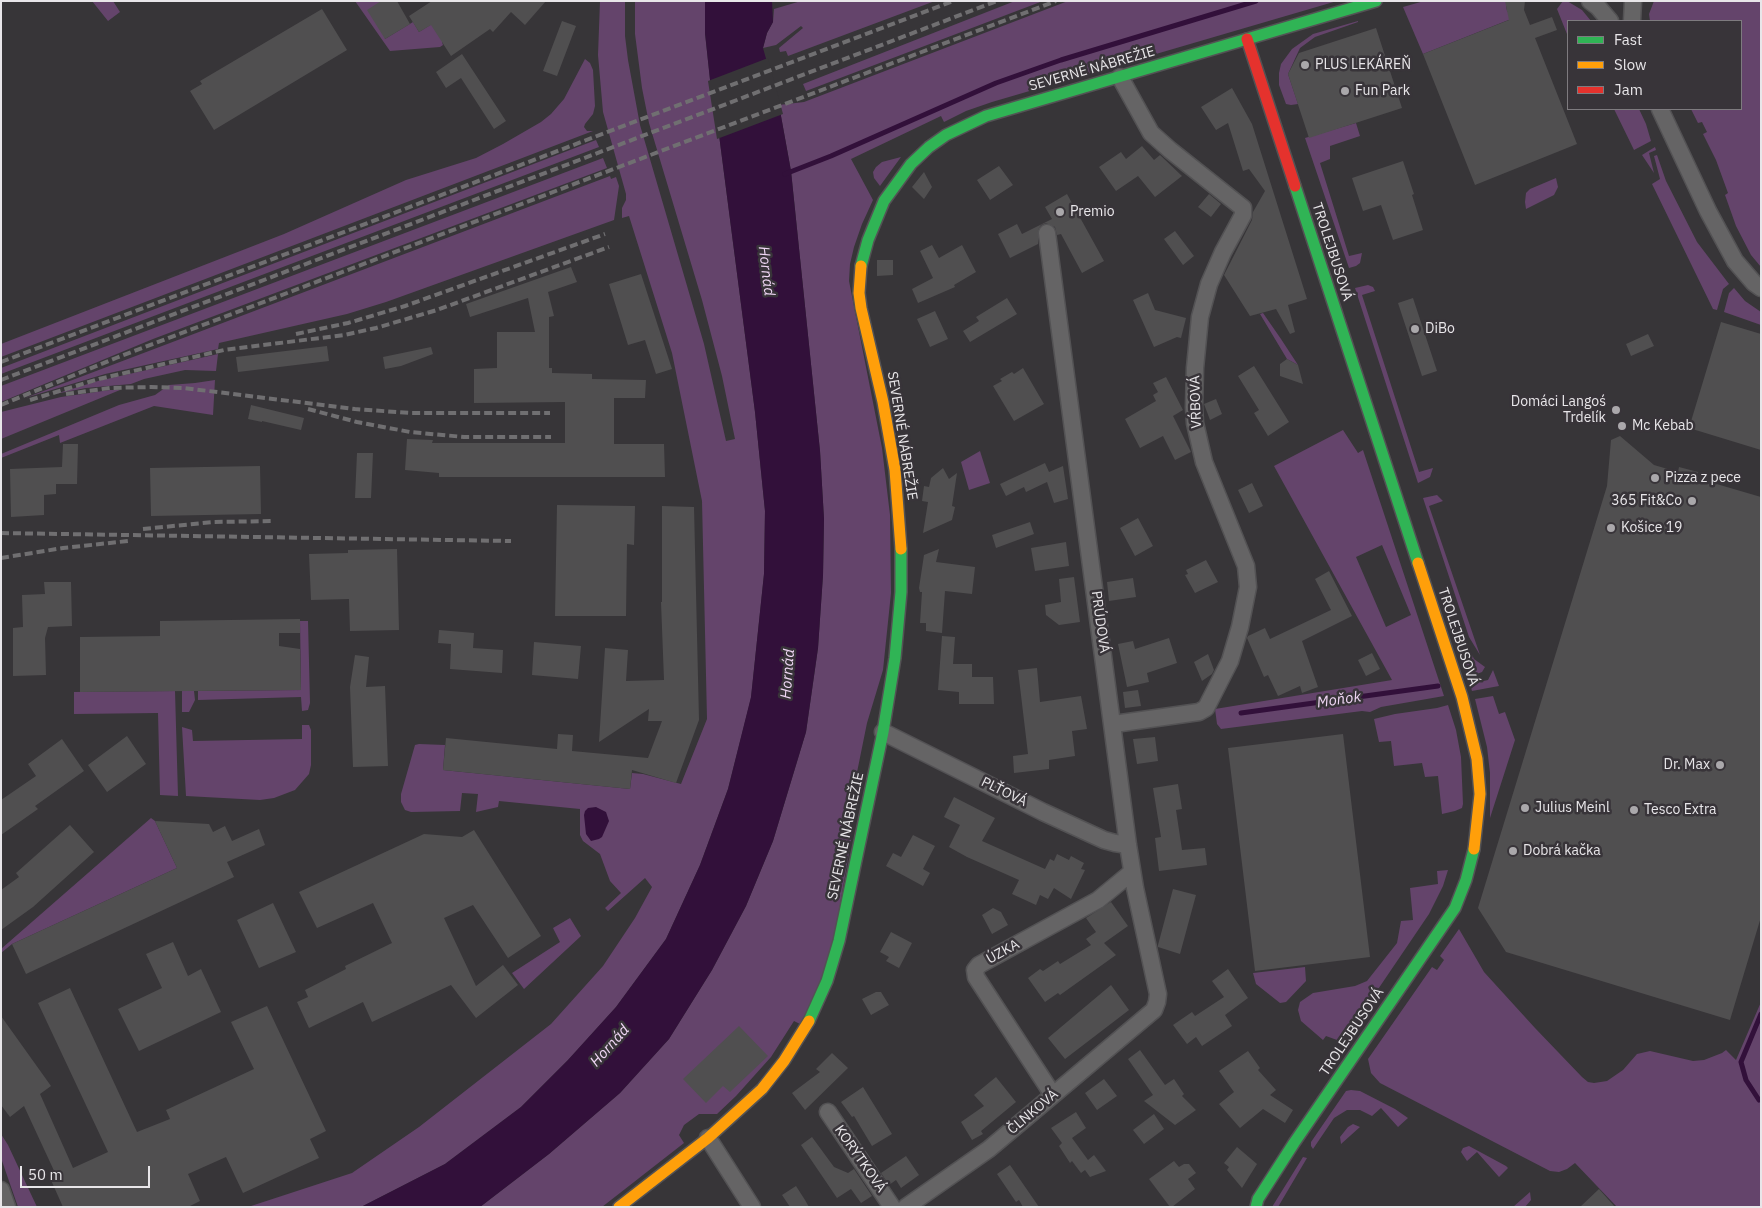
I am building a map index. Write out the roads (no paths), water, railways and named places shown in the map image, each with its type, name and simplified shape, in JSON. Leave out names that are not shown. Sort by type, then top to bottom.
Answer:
[{"type":"street","name":"SEVERNÉ NÁBREŽIE","points":[[619,1207],[708,1138],[762,1089],[784,1061],[816,1008],[827,981],[839,941],[883,732],[895,658],[901,592],[901,540],[895,470],[883,402],[861,308],[860,293],[862,260],[868,240],[883,205],[896,183],[923,153],[946,135],[986,116],[1376,1]]},
{"type":"street","points":[[1590,1],[1609,20]]},
{"type":"street","points":[[1609,1],[1618,20]]},
{"type":"street","points":[[1632,1],[1632,20]]},
{"type":"street","name":"TROLEJBUSOVÁ","points":[[1247,39],[1462,697],[1477,759],[1480,794],[1474,849],[1466,880],[1455,908],[1294,1143],[1258,1199],[1256,1207]]},
{"type":"street","name":"VŔBOVÁ","points":[[1114,724],[1199,712],[1206,708],[1230,661],[1240,628],[1248,587],[1246,566],[1204,462],[1195,423],[1195,368],[1200,317],[1210,284],[1223,252],[1243,215],[1243,208],[1155,137],[1133,103],[1120,76]]},
{"type":"street","points":[[1660,110],[1708,211],[1735,261],[1754,283],[1761,288]]},
{"type":"street","name":"PRÚDOVÁ","points":[[1047,233],[1114,724],[1128,845],[1158,994],[1154,1010]]},
{"type":"street","name":"PLŤOVÁ","points":[[883,732],[1104,840],[1115,844],[1128,845]]},
{"type":"street","name":"ÚZKA","points":[[1053,1095],[976,977],[975,970],[979,965],[1098,900],[1132,872]]},
{"type":"street","name":"ČLNKOVÁ","points":[[906,1207],[989,1149],[1154,1010]]},
{"type":"street","name":"KORÝTKOVÁ","points":[[828,1112],[892,1207]]},
{"type":"street","points":[[708,1138],[752,1207]]},
{"type":"street","points":[[1,1190],[7,1207]]},
{"type":"water","name":"Hornád","points":[[705,1],[772,1],[773,22],[767,33],[763,48],[779,105],[791,171],[820,451],[824,519],[823,575],[818,648],[806,732],[773,841],[746,906],[712,970],[669,1039],[620,1093],[549,1154],[480,1207],[361,1207],[445,1164],[521,1107],[568,1060],[616,1007],[666,939],[700,865],[728,789],[751,697],[764,574],[765,511],[755,412],[718,127],[711,89],[705,33]]},
{"type":"water","points":[[596,807],[606,812],[609,821],[602,837],[591,841],[586,834],[584,815],[588,808]]},
{"type":"waterway","points":[[785,174],[831,156],[996,83],[1061,60],[1256,1]]},
{"type":"waterway","name":"Moňok","points":[[1241,713],[1438,686]]},
{"type":"waterway","points":[[1759,1100],[1746,1080],[1741,1062],[1761,1014]]},
{"type":"railway","points":[[1,362],[953,1]]},
{"type":"railway","points":[[1,380],[997,1]]},
{"type":"railway","points":[[1,405],[116,358],[1056,1]]},
{"type":"railway","points":[[296,334],[348,323],[405,306],[605,234]]},
{"type":"railway","points":[[30,400],[99,379],[224,350],[344,335],[376,328],[437,310],[609,247]]},
{"type":"railway","points":[[66,394],[110,388],[184,388],[355,409],[410,413],[550,413]]},
{"type":"railway","points":[[308,409],[357,422],[410,432],[464,437],[551,437]]},
{"type":"railway","points":[[143,529],[214,522],[273,521]]},
{"type":"railway","points":[[1,533],[511,541]]},
{"type":"railway","points":[[1,558],[63,548],[128,541]]},
{"type":"place","name":"PLUS LEKÁREŇ","points":[[1305,65]]},
{"type":"place","name":"Fun Park","points":[[1345,91]]},
{"type":"place","name":"Premio","points":[[1060,212]]},
{"type":"place","name":"DiBo","points":[[1415,329]]},
{"type":"place","name":"Domáci Langoś Trdelík","points":[[1616,410]]},
{"type":"place","name":"Mc Kebab","points":[[1622,426]]},
{"type":"place","name":"Pizza z pece","points":[[1655,478]]},
{"type":"place","name":"365 Fit&Co","points":[[1692,501]]},
{"type":"place","name":"Košice 19","points":[[1611,528]]},
{"type":"place","name":"Dr. Max","points":[[1720,765]]},
{"type":"place","name":"Julius Meinl","points":[[1525,808]]},
{"type":"place","name":"Tesco Extra","points":[[1634,810]]},
{"type":"place","name":"Dobrá kačka","points":[[1513,851]]}]
